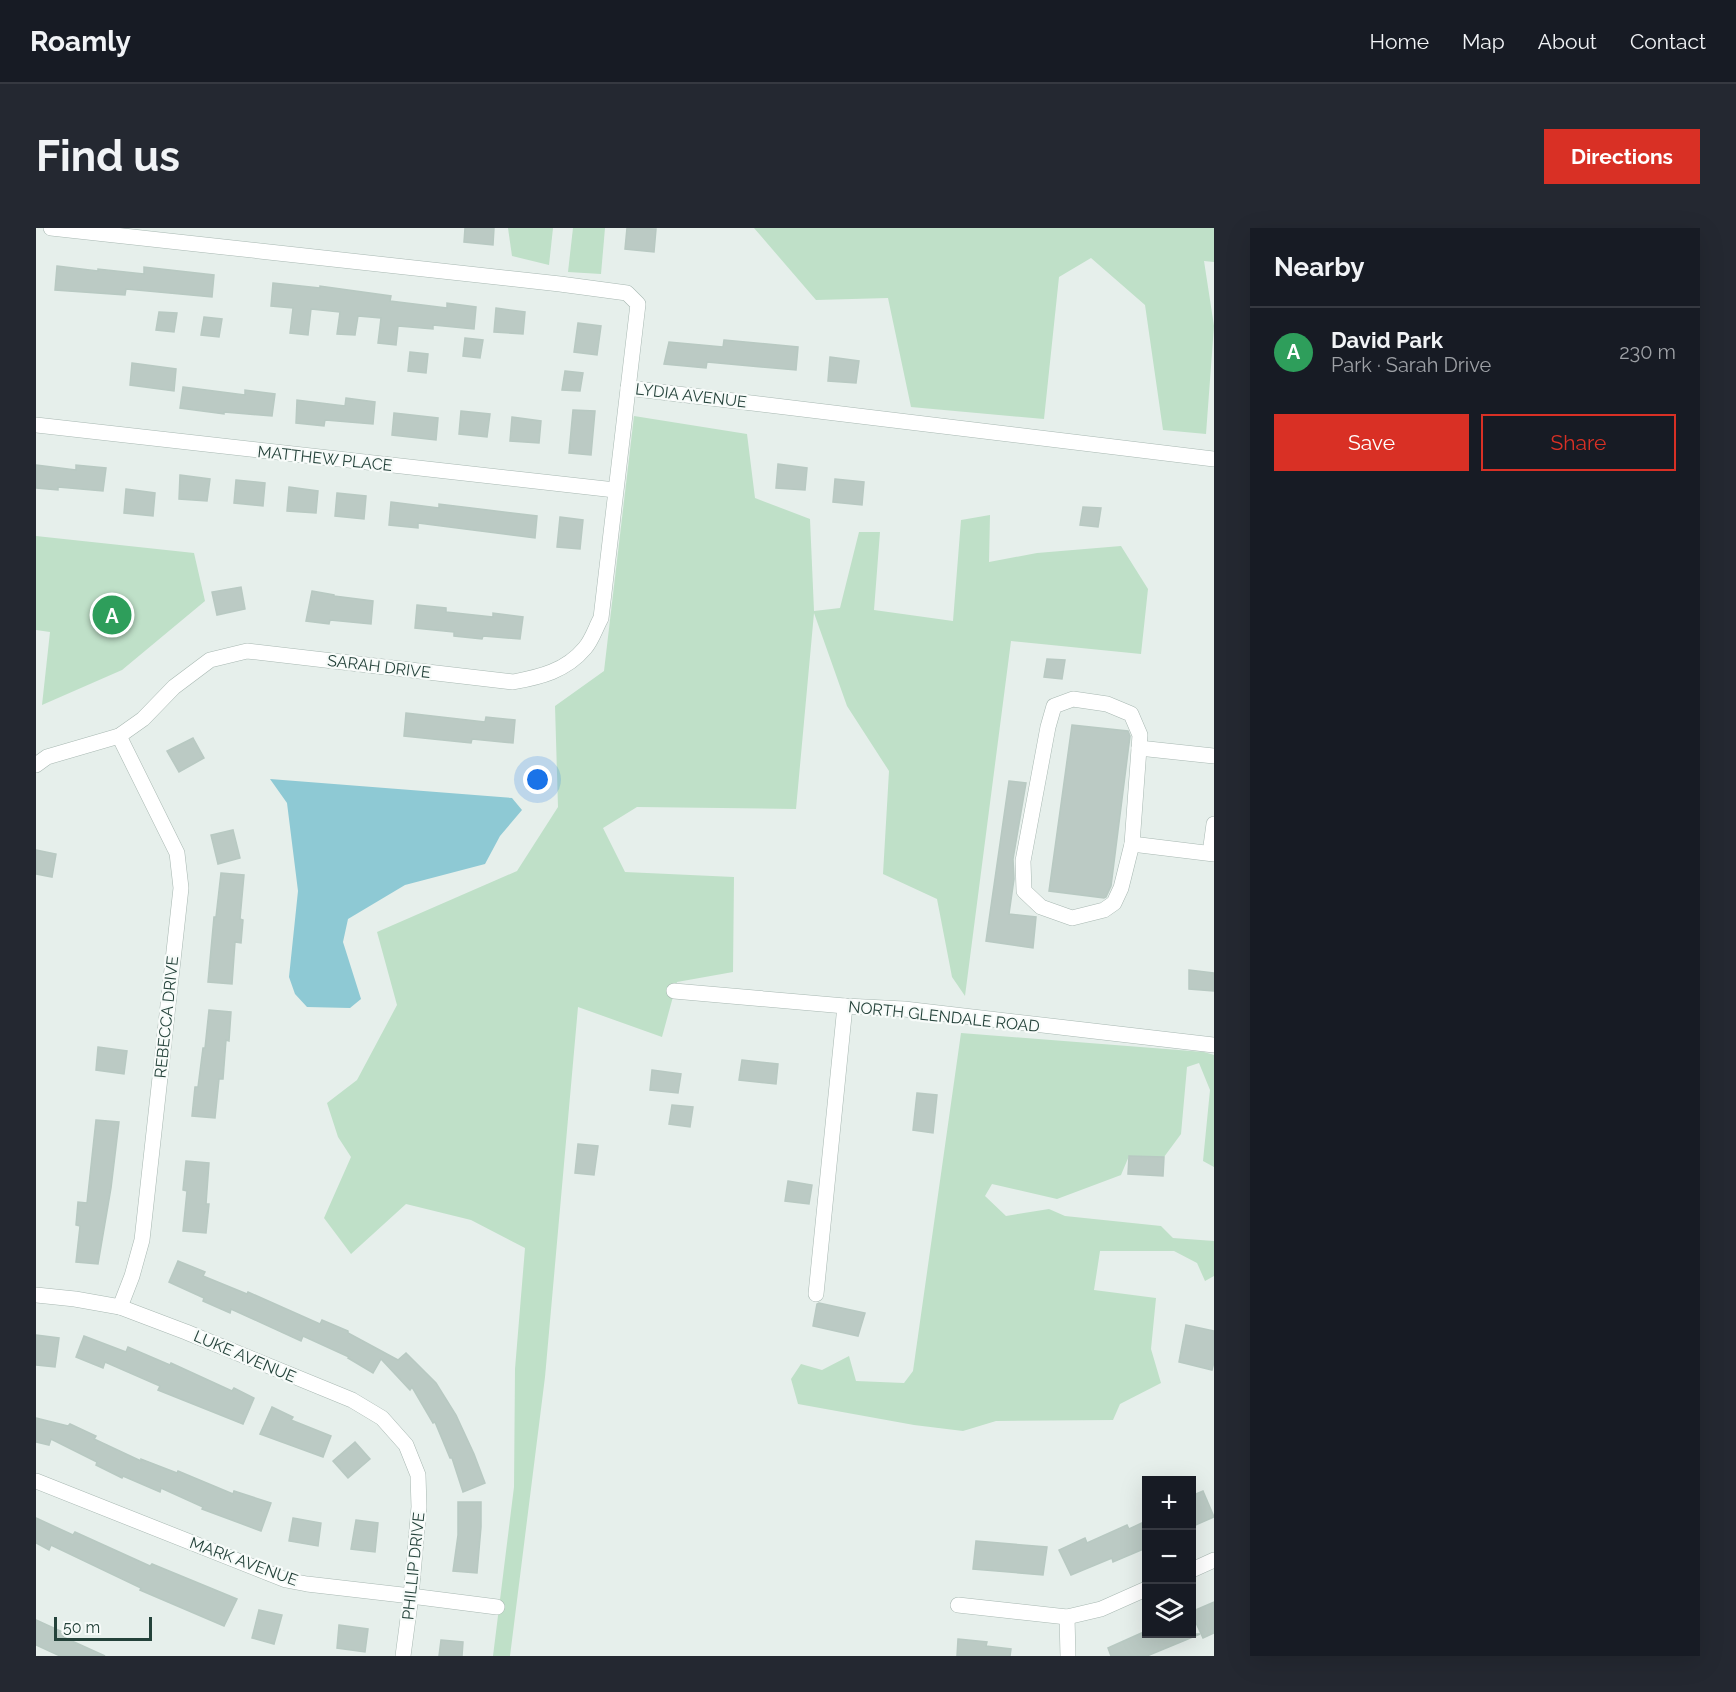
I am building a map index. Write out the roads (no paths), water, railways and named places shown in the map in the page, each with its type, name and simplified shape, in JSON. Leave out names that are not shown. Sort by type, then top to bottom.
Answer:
[{"type":"street","name":"LYDIA AVENUE","points":[[51,228],[627,293],[638,303],[628,388],[1214,459]]},
{"type":"street","name":"SARAH DRIVE","points":[[36,765],[47,757],[119,736],[143,719],[174,687],[210,660],[247,651],[513,681],[539,677],[561,669],[585,648],[600,618],[628,388]]},
{"type":"street","name":"MATTHEW PLACE","points":[[36,425],[615,490]]},
{"type":"street","points":[[1073,699],[1107,705],[1131,714],[1140,735],[1132,844],[1121,888],[1114,903],[1104,910],[1072,918],[1041,907],[1024,891],[1023,861],[1054,706],[1073,699]]},
{"type":"street","name":"REBECCA DRIVE","points":[[119,736],[177,853],[181,888],[142,1240],[120,1307]]},
{"type":"street","points":[[1139,748],[1214,756]]},
{"type":"street","points":[[1132,844],[1212,854],[1214,824]]},
{"type":"street","name":"NORTH GLENDALE ROAD","points":[[674,991],[904,1009],[1214,1045]]},
{"type":"street","points":[[816,1294],[845,1006]]},
{"type":"street","name":"LUKE AVENUE","points":[[36,1295],[120,1307],[352,1401],[382,1418],[406,1446],[418,1475]]},
{"type":"street","name":"PHILLIP DRIVE","points":[[403,1656],[419,1507],[418,1475]]},
{"type":"street","name":"MARK AVENUE","points":[[36,1481],[286,1580],[497,1607]]},
{"type":"street","points":[[1196,1568],[1214,1560]]},
{"type":"street","points":[[958,1605],[1067,1617],[1101,1609],[1142,1591]]},
{"type":"street","points":[[1067,1617],[1068,1656]]},
{"type":"water","points":[[270,779],[512,798],[522,810],[500,836],[485,864],[405,885],[348,919],[343,942],[361,999],[350,1008],[307,1007],[295,994],[289,977],[298,891],[287,803]]},
{"type":"place","name":"David Park","points":[[112,615]]}]
